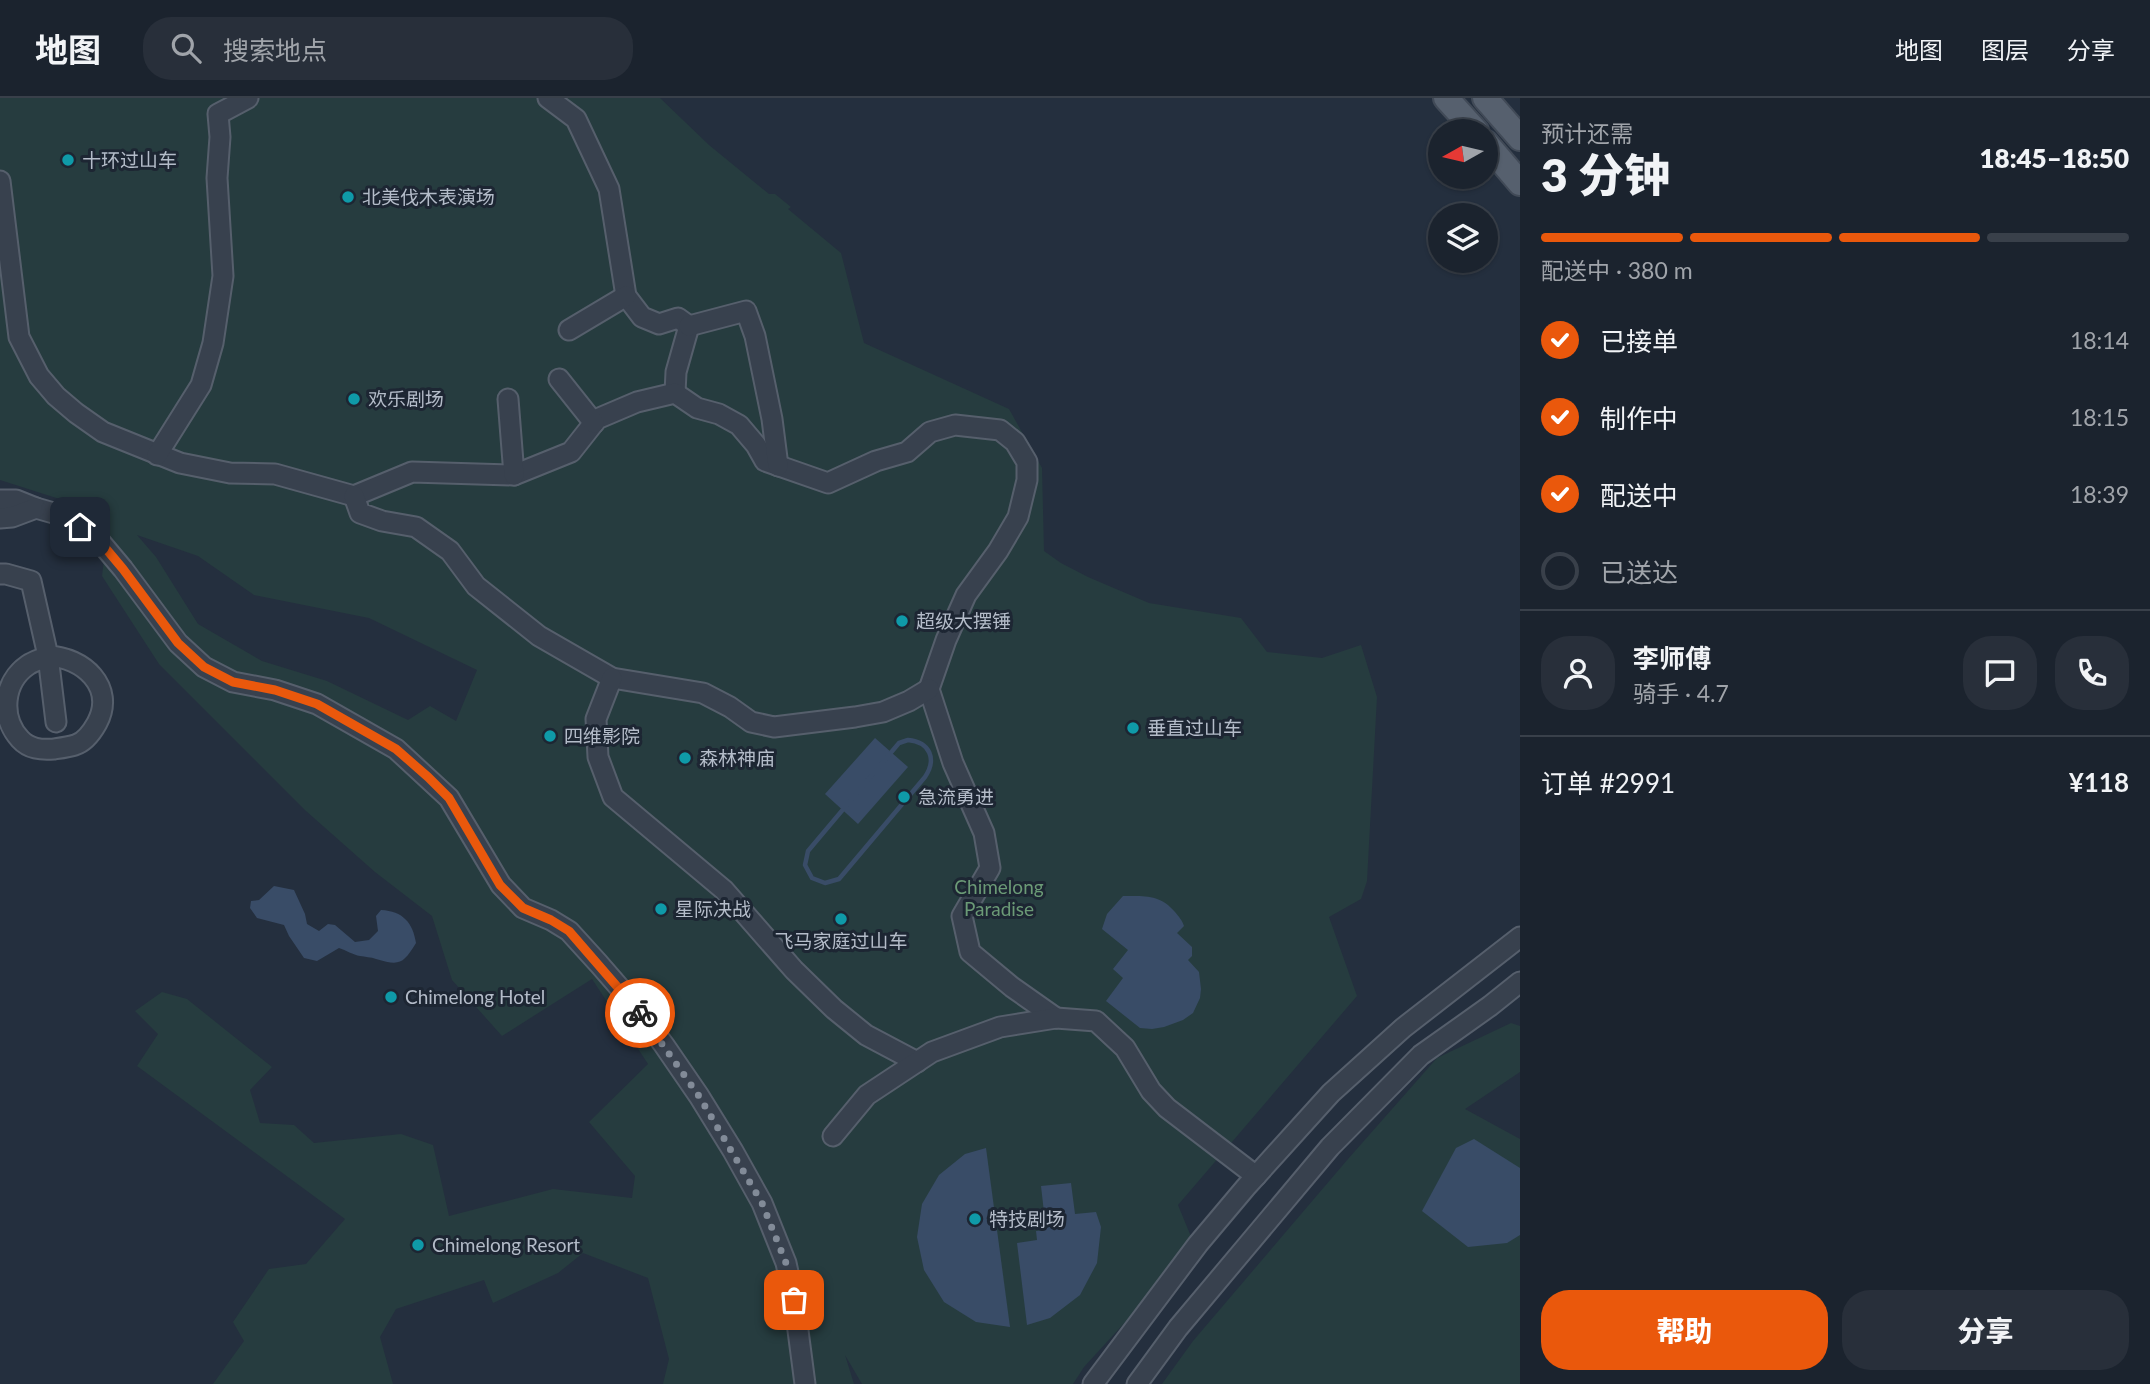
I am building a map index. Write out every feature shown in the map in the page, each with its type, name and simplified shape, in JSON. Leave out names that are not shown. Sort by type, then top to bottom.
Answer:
[{"type":"main road","points":[[1446,98],[1465,119]]},
{"type":"main road","points":[[1485,98],[1520,138]]},
{"type":"main road","points":[[1498,157],[1520,183]]},
{"type":"street","points":[[158,455],[201,385],[213,343],[223,276],[217,178],[220,137],[218,114],[248,98]]},
{"type":"street","points":[[548,98],[576,119],[609,189],[626,296],[642,317],[659,324],[678,318],[689,326]]},
{"type":"street","points":[[0,181],[19,337],[39,376],[56,396],[103,432],[180,463],[230,473],[275,474],[354,496],[412,472],[514,475],[571,452],[597,419],[637,402],[675,393],[697,408],[719,414],[739,425],[765,461],[828,483],[876,461],[906,452],[930,432],[955,425],[1000,430],[1015,442],[1027,462],[1027,480],[1018,517],[998,551],[966,595],[946,640],[929,689],[953,763],[984,833],[990,869],[962,916],[970,951],[1012,987],[1056,1018]]},
{"type":"street","points":[[569,330],[626,296]]},
{"type":"street","points":[[689,326],[746,311],[755,337],[772,419],[778,466]]},
{"type":"street","points":[[675,393],[676,372],[689,326]]},
{"type":"street","points":[[559,379],[594,423]]},
{"type":"street","points":[[508,399],[514,475]]},
{"type":"street","points":[[354,496],[360,513],[382,521],[416,527],[450,551],[476,586],[539,636],[612,678],[703,693],[751,722],[774,727],[883,712],[929,689]]},
{"type":"street","points":[[0,500],[16,500],[64,516],[97,538],[178,643],[204,667],[233,682],[275,690],[317,704],[396,749],[449,798],[500,885],[523,908],[569,931],[632,1002],[699,1096],[762,1203],[786,1263],[794,1300],[805,1384]]},
{"type":"street","points":[[0,519],[36,508]]},
{"type":"street","points":[[0,574],[31,581],[48,656],[56,722]]},
{"type":"street","points":[[48,656],[73,660],[86,668],[97,680],[104,698],[100,717],[92,733],[77,745],[38,750],[23,742],[9,728],[6,704],[11,682],[29,665],[48,656]]},
{"type":"street","points":[[612,678],[596,719],[598,757],[613,797],[724,890],[794,970],[834,1009],[866,1035],[917,1062]]},
{"type":"street","points":[[1093,1384],[1198,1244],[1331,1093],[1403,1028],[1520,937]]},
{"type":"street","points":[[1137,1384],[1178,1328],[1329,1147],[1421,1055],[1520,982]]},
{"type":"street","points":[[833,1136],[867,1095],[932,1052],[1000,1027],[1056,1018],[1096,1021],[1125,1048],[1151,1091],[1167,1108],[1256,1176]]},
{"type":"green space","name":"Chimelong Paradise","points":[[0,98],[660,98],[709,145],[769,194],[775,194],[791,207],[788,209],[841,253],[864,343],[1009,409],[1042,468],[1044,551],[1088,577],[1149,603],[1241,618],[1267,652],[1322,658],[1361,645],[1377,697],[1367,881],[1361,899],[1329,917],[1357,996],[1178,1205],[1192,1239],[1138,1308],[1084,1367],[1073,1384],[862,1384],[845,1355],[854,1384],[663,1384],[669,1359],[648,1278],[583,1253],[558,1273],[493,1303],[484,1280],[396,1309],[380,1337],[393,1384],[213,1384],[244,1341],[233,1322],[269,1269],[306,1264],[345,1219],[137,1066],[158,1034],[135,1011],[162,992],[187,999],[272,1067],[250,1090],[260,1123],[294,1125],[314,1143],[401,1134],[433,1145],[449,1216],[553,1189],[632,1198],[635,1176],[589,1122],[648,1064],[592,979],[502,1036],[452,980],[432,916],[375,872],[306,811],[159,664],[102,576],[108,528],[69,502],[0,480]],"holes":[[[137,535],[198,556],[254,595],[369,618],[477,670],[456,721],[430,706],[408,720],[327,681],[262,661],[198,624],[156,557]]]},
{"type":"green space","points":[[1511,1023],[1520,1026],[1520,1072],[1465,1109],[1520,1139],[1520,1384],[1162,1384],[1193,1341],[1437,1058]]},
{"type":"water","points":[[875,738],[908,767],[858,824],[825,794]]},
{"type":"water","points":[[274,886],[294,890],[307,924],[319,931],[328,924],[335,925],[355,942],[369,940],[378,931],[376,916],[381,910],[406,919],[416,943],[404,959],[396,963],[357,955],[339,948],[317,961],[304,958],[284,925],[257,918],[250,908],[251,901],[259,900]]},
{"type":"water","points":[[1123,896],[1145,896],[1164,902],[1184,926],[1177,933],[1192,947],[1192,956],[1188,960],[1199,972],[1201,989],[1193,1013],[1183,1020],[1164,1027],[1140,1028],[1106,1001],[1123,978],[1113,969],[1128,950],[1102,929],[1107,914]]},
{"type":"water","points":[[1474,1139],[1520,1168],[1520,1235],[1507,1243],[1468,1247],[1422,1211],[1456,1148]]},
{"type":"water","points":[[986,1148],[1010,1327],[976,1322],[944,1302],[924,1270],[917,1237],[922,1204],[939,1175],[965,1154]]},
{"type":"water","points":[[1071,1183],[1075,1214],[1096,1212],[1101,1227],[1097,1263],[1080,1295],[1050,1318],[1027,1325],[1017,1243],[1037,1240],[1036,1231],[1046,1230],[1041,1186]]},
{"type":"waterway","points":[[908,740],[922,744],[929,752],[931,764],[925,777],[839,879],[825,883],[812,878],[805,865],[808,851],[899,743],[908,740]]},
{"type":"way so far","points":[[640,1013],[699,1096],[762,1203],[786,1263],[794,1300]]},
{"type":"place","name":"十环过山车","points":[[68,160]]},
{"type":"place","name":"北美伐木表演场","points":[[348,197]]},
{"type":"place","name":"欢乐剧场","points":[[354,399]]},
{"type":"place","name":"超级大摆锤","points":[[902,621]]},
{"type":"place","name":"垂直过山车","points":[[1133,728]]},
{"type":"place","name":"四维影院","points":[[550,736]]},
{"type":"place","name":"森林神庙","points":[[685,758]]},
{"type":"place","name":"急流勇进","points":[[904,797]]},
{"type":"place","name":"星际决战","points":[[661,909]]},
{"type":"place","name":"飞马家庭过山车","points":[[841,919]]},
{"type":"place","name":"Chimelong Hotel","points":[[391,997]]},
{"type":"place","name":"特技剧场","points":[[975,1219]]},
{"type":"place","name":"Chimelong Resort","points":[[418,1245]]},
{"type":"route","points":[[80,527],[97,538],[178,643],[204,667],[233,682],[275,690],[317,704],[396,749],[449,798],[500,885],[523,908],[569,931],[640,1013]]}]
